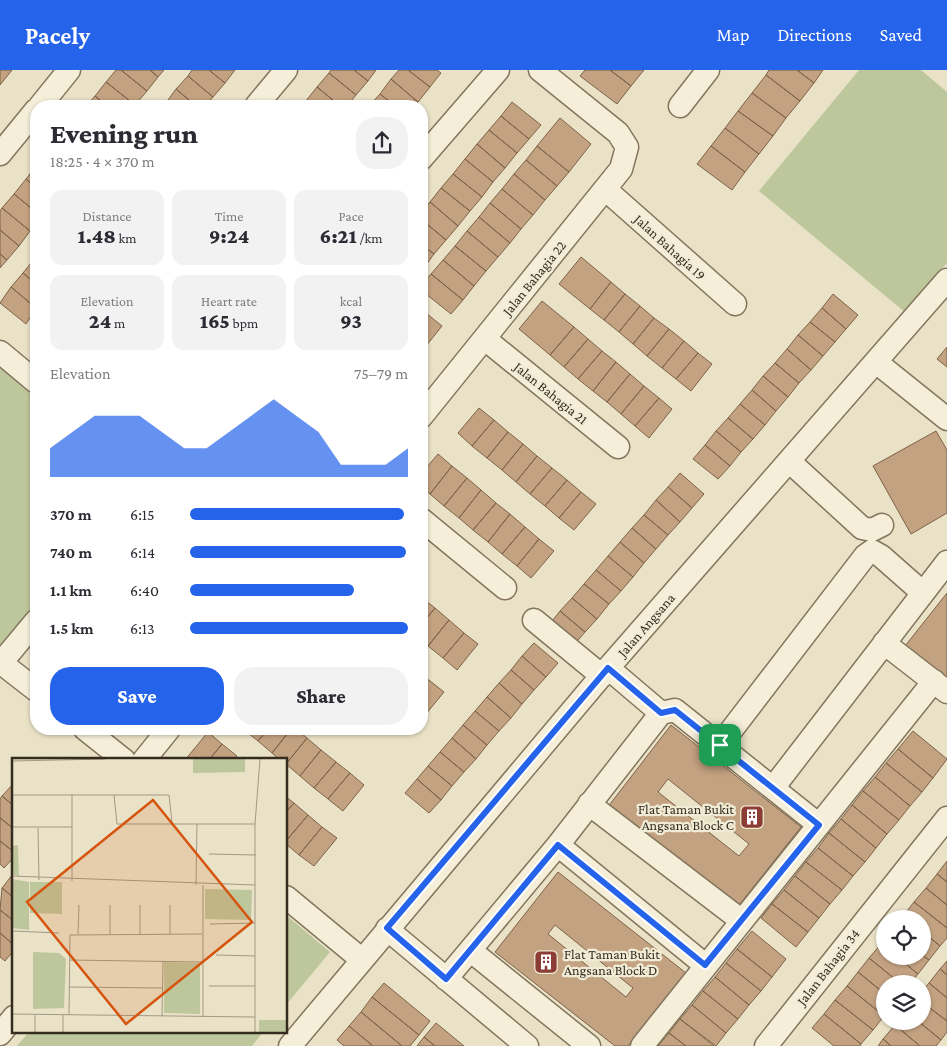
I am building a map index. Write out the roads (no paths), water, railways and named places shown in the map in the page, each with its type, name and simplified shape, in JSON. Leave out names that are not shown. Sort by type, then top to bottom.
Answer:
[{"type":"street","points":[[45,100],[70,70]]},
{"type":"street","points":[[261,100],[286,70]]},
{"type":"street","points":[[428,151],[498,70]]},
{"type":"street","name":"Jalan Bahagia 22","points":[[428,408],[621,169],[627,147],[618,133],[540,70]]},
{"type":"street","points":[[680,106],[708,70]]},
{"type":"street","points":[[0,154],[30,117]]},
{"type":"street","name":"Jalan Bahagia 19","points":[[605,189],[734,304]]},
{"type":"street","name":"Jalan Angsana","points":[[290,1046],[387,928],[605,672],[947,280]]},
{"type":"street","name":"Jalan Bahagia 21","points":[[485,338],[618,447]]},
{"type":"street","points":[[0,352],[30,374]]},
{"type":"street","points":[[876,362],[947,419]]},
{"type":"street","points":[[789,461],[862,528],[872,530],[882,525]]},
{"type":"street","points":[[428,526],[505,588]]},
{"type":"street","points":[[720,745],[865,556],[872,551],[881,556],[924,593]]},
{"type":"street","points":[[773,788],[947,562]]},
{"type":"street","points":[[534,620],[661,713]]},
{"type":"street","points":[[30,628],[1,662],[30,685]]},
{"type":"street","points":[[642,1046],[819,825],[940,687],[884,643]]},
{"type":"street","points":[[446,979],[558,845],[661,713],[675,710],[819,825]]},
{"type":"street","points":[[93,735],[121,758]]},
{"type":"street","points":[[146,758],[165,735]]},
{"type":"street","points":[[589,804],[742,921]]},
{"type":"street","name":"Jalan Bahagia 34","points":[[767,1046],[947,818]]},
{"type":"street","points":[[558,845],[705,965]]},
{"type":"street","points":[[288,898],[361,959]]},
{"type":"street","points":[[387,928],[527,1046]]},
{"type":"street","points":[[471,951],[589,1046]]},
{"type":"street","points":[[0,1034],[12,1019]]},
{"type":"place","name":"Flat Taman Bukit Angsana Block C","points":[[752,817]]},
{"type":"place","name":"Flat Taman Bukit Angsana Block D","points":[[546,962]]}]
